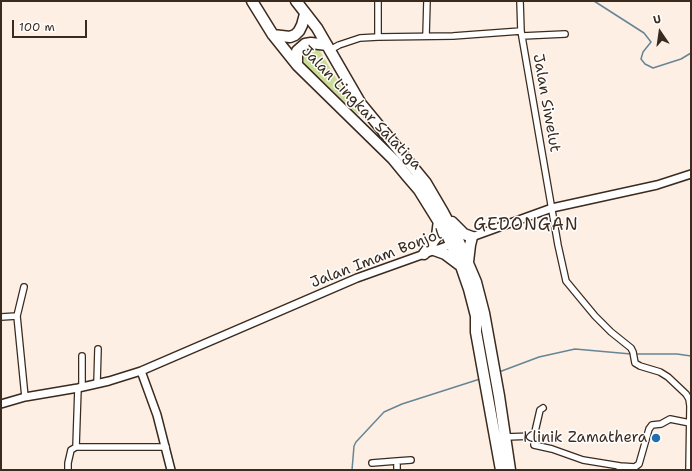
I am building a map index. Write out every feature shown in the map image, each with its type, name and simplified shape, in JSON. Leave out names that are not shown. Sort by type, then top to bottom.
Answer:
[{"type":"highway","name":"Jalan Lingkar Salatiga","points":[[252,1],[273,35],[297,64],[393,159],[441,216]]},
{"type":"highway","name":"Jalan Lingkar Salatiga","points":[[296,1],[317,28],[361,104],[426,183],[455,243],[464,266],[474,310],[476,332],[501,470]]},
{"type":"highway","points":[[273,35],[290,37],[295,35],[302,25],[305,14]]},
{"type":"highway","points":[[297,64],[297,51],[305,44],[311,43],[328,47]]},
{"type":"highway","points":[[441,216],[458,230],[472,237],[464,266],[445,254],[429,252],[437,236],[441,216]]},
{"type":"highway","name":"Jalan Lingkar Salatiga","points":[[464,266],[476,282],[499,396],[510,470]]},
{"type":"main road","name":"Jalan Imam Bonjol","points":[[1,404],[25,397],[97,383],[141,371],[357,278],[429,252],[552,208],[658,185],[691,174]]},
{"type":"main road","points":[[141,371],[157,416],[172,470]]},
{"type":"street","points":[[378,1],[378,37]]},
{"type":"street","points":[[426,36],[427,1]]},
{"type":"street","name":"Jalan Siwelut","points":[[520,1],[522,33],[566,281],[611,332],[631,348],[636,364],[664,374],[686,394],[689,399],[690,406],[690,423]]},
{"type":"street","points":[[328,47],[360,38],[378,37],[522,33],[565,34]]},
{"type":"street","points":[[24,287],[17,316],[25,397]]},
{"type":"street","points":[[1,317],[17,316]]},
{"type":"street","points":[[97,383],[98,349]]},
{"type":"street","points":[[76,447],[82,356]]},
{"type":"street","points":[[544,408],[540,410],[533,443],[535,446],[552,449],[583,460],[620,468],[635,467],[639,464],[649,429],[652,425],[660,424],[670,419],[690,423],[689,470]]},
{"type":"street","points":[[505,437],[534,436]]},
{"type":"street","points":[[68,470],[71,450],[76,447],[166,447]]},
{"type":"street","points":[[372,463],[411,460]]},
{"type":"street","points":[[396,461],[397,470]]},
{"type":"green space","points":[[314,47],[320,51],[359,114],[357,114],[305,64],[302,55],[303,51],[307,48]]},
{"type":"waterway","points":[[594,1],[644,33],[651,42],[643,52],[641,59],[645,64],[653,68],[681,59],[691,53]]},
{"type":"waterway","points":[[499,372],[539,357],[575,349],[631,354]]},
{"type":"waterway","points":[[635,354],[677,354],[691,356]]},
{"type":"waterway","points":[[352,470],[354,446],[356,442],[384,412],[402,404],[480,379]]},
{"type":"place","name":"Klinik Zamathera","points":[[656,438]]},
{"type":"district","name":"GEDONGAN","points":[[526,226]]}]
